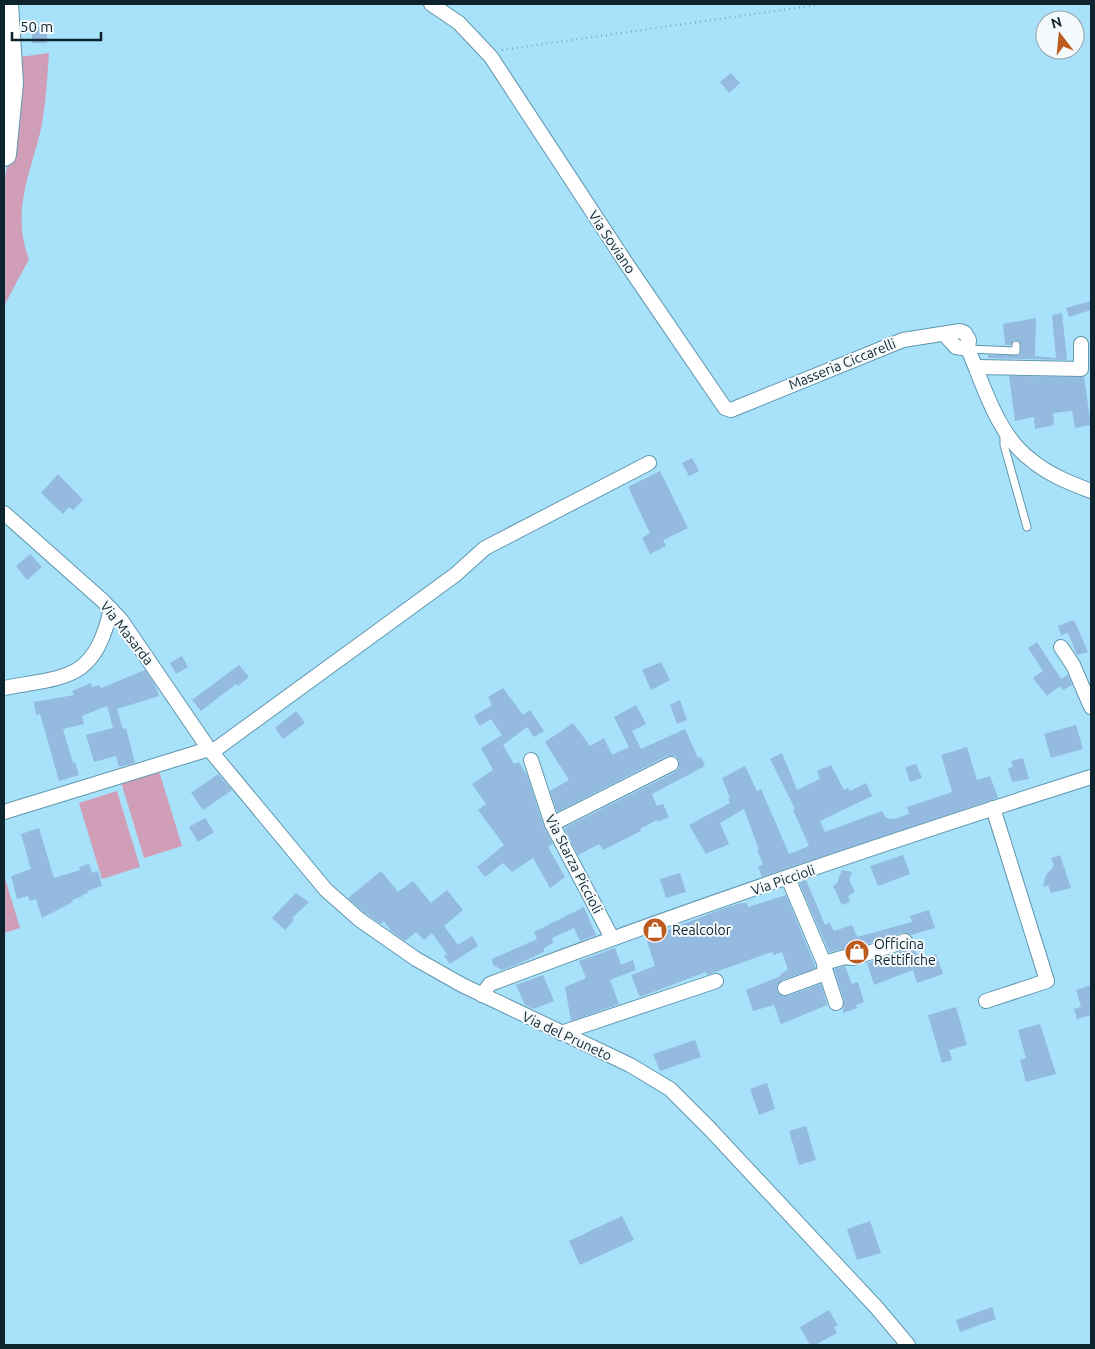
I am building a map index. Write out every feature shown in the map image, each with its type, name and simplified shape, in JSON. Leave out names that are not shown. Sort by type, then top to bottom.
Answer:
[{"type":"highway","points":[[4,154],[11,83],[6,4]]},
{"type":"street","name":"Via Soviano","points":[[431,4],[459,23],[491,57],[725,408],[731,410],[744,405]]},
{"type":"street","name":"Masseria Ciccarelli","points":[[744,405],[903,340],[960,331],[965,333],[969,340],[968,349],[1003,427],[1028,458],[1043,469],[1091,491]]},
{"type":"street","points":[[976,367],[1081,369],[1081,344]]},
{"type":"street","points":[[4,812],[211,751],[455,575],[485,548],[649,464]]},
{"type":"street","name":"Via Masarda","points":[[4,513],[111,609],[152,664],[211,751]]},
{"type":"street","points":[[4,688],[69,674],[88,663],[98,650],[106,632],[111,609]]},
{"type":"street","points":[[1061,648],[1073,665],[1091,707]]},
{"type":"street","name":"Via del Pruneto","points":[[211,751],[326,890],[360,920],[416,959],[482,994],[630,1065],[670,1089],[709,1128],[908,1345]]},
{"type":"street","name":"Via Starza Piccioli","points":[[531,760],[552,824],[612,938]]},
{"type":"street","points":[[552,824],[671,764]]},
{"type":"street","name":"Via Piccioli","points":[[482,994],[490,984],[612,938],[993,808],[1091,777]]},
{"type":"street","points":[[986,1001],[1047,981],[993,808]]},
{"type":"street","points":[[788,878],[825,968],[836,1003]]},
{"type":"street","points":[[786,988],[845,956],[853,958],[905,941]]},
{"type":"street","points":[[561,1033],[716,981]]},
{"type":"lane","points":[[968,349],[1016,351],[1016,345]]},
{"type":"lane","points":[[1003,427],[1004,445],[1027,527]]},
{"type":"path","points":[[491,57],[502,50],[525,46],[824,4]]},
{"type":"shaded area","points":[[49,53],[43,120],[22,209],[24,242],[29,259],[4,306],[4,182],[12,144],[20,57]]},
{"type":"shaded area","points":[[159,771],[182,846],[144,858],[121,782]]},
{"type":"shaded area","points":[[117,791],[140,867],[102,879],[79,803]]},
{"type":"shaded area","points":[[4,875],[20,928],[4,933]]},
{"type":"building","points":[[32,27],[47,27],[47,43],[32,43]]},
{"type":"building","points":[[731,73],[740,83],[729,93],[720,82]]},
{"type":"building","points":[[1091,301],[1091,310],[1069,317],[1066,308]]},
{"type":"building","points":[[1062,313],[1067,360],[988,358],[988,355],[1019,355],[1021,351],[1019,341],[1014,340],[1011,345],[1005,345],[1003,324],[1036,318],[1035,356],[1056,358],[1052,315]]},
{"type":"building","points":[[1009,376],[1084,377],[1091,425],[1075,428],[1072,411],[1053,413],[1054,425],[1035,429],[1034,417],[1015,421]]},
{"type":"building","points":[[692,458],[699,471],[689,476],[682,463]]},
{"type":"building","points":[[660,471],[688,528],[663,540],[666,546],[650,554],[642,538],[650,533],[628,487]]},
{"type":"building","points":[[58,474],[83,500],[73,510],[69,507],[63,514],[41,493]]},
{"type":"building","points":[[30,554],[42,567],[27,580],[16,566]]},
{"type":"building","points":[[1074,620],[1088,652],[1077,655],[1068,633],[1061,635],[1058,626]]},
{"type":"building","points":[[1037,642],[1061,679],[1068,675],[1072,685],[1063,690],[1060,686],[1047,696],[1033,678],[1043,671],[1028,648]]},
{"type":"building","points":[[182,656],[188,667],[176,674],[170,663]]},
{"type":"building","points":[[661,662],[670,680],[651,690],[642,670]]},
{"type":"building","points":[[239,665],[249,677],[238,686],[236,684],[201,711],[192,700]]},
{"type":"building","points":[[145,670],[155,685],[159,696],[117,709],[123,729],[126,728],[135,763],[119,767],[116,756],[94,762],[86,735],[113,728],[107,706],[82,716],[84,724],[63,729],[73,763],[75,762],[79,775],[59,781],[40,714],[36,715],[34,702],[74,695],[72,691],[91,683],[92,687],[99,685],[101,688]]},
{"type":"building","points":[[503,688],[523,715],[530,710],[544,731],[534,737],[527,727],[503,745],[514,764],[519,762],[527,775],[544,827],[553,844],[548,847],[565,877],[550,888],[533,858],[512,872],[503,863],[485,877],[477,867],[504,845],[478,810],[486,804],[472,784],[493,770],[481,748],[502,735],[491,719],[480,726],[474,716],[492,705],[488,697]]},
{"type":"building","points":[[680,700],[687,720],[677,724],[670,705]]},
{"type":"building","points":[[636,705],[646,724],[632,731],[641,749],[685,729],[698,758],[701,757],[705,766],[652,794],[657,806],[663,804],[669,817],[658,822],[657,820],[640,829],[641,831],[603,850],[599,844],[578,855],[564,828],[675,772],[679,768],[679,761],[675,756],[667,756],[557,812],[550,791],[569,780],[545,742],[573,723],[590,746],[604,738],[612,755],[629,747],[614,717]]},
{"type":"building","points":[[296,711],[305,723],[283,739],[275,728]]},
{"type":"building","points":[[1076,725],[1083,749],[1051,758],[1044,734]]},
{"type":"building","points":[[967,747],[977,780],[990,776],[998,798],[762,877],[758,867],[763,864],[744,809],[720,823],[729,844],[706,854],[689,825],[730,803],[728,799],[730,798],[722,778],[745,766],[757,791],[761,789],[789,854],[809,846],[793,810],[795,809],[770,759],[782,753],[797,790],[820,779],[817,771],[831,765],[844,790],[848,788],[850,791],[866,783],[872,796],[820,821],[825,832],[882,811],[886,818],[895,819],[909,814],[907,807],[950,793],[952,791],[941,755]]},
{"type":"building","points":[[1023,758],[1029,779],[1012,782],[1008,768],[1013,767],[1011,761]]},
{"type":"building","points":[[916,764],[922,778],[910,782],[905,767]]},
{"type":"building","points":[[218,774],[232,790],[203,810],[191,793]]},
{"type":"building","points":[[205,818],[214,832],[198,842],[189,827]]},
{"type":"building","points":[[39,828],[54,878],[80,870],[79,867],[89,864],[92,873],[98,871],[102,886],[87,891],[88,893],[83,896],[72,900],[73,902],[42,918],[36,899],[30,901],[28,896],[17,899],[11,876],[31,869],[21,834]]},
{"type":"building","points":[[903,855],[910,874],[878,886],[870,866]]},
{"type":"building","points":[[1060,855],[1071,888],[1051,893],[1048,885],[1043,887],[1046,875],[1054,866],[1051,858]]},
{"type":"building","points":[[842,870],[852,872],[849,880],[855,892],[848,896],[850,902],[842,905],[833,886],[837,883]]},
{"type":"building","points":[[381,871],[398,892],[413,881],[431,903],[447,890],[463,910],[444,926],[458,945],[472,936],[478,946],[450,964],[444,956],[447,954],[432,933],[424,940],[416,932],[405,941],[391,931],[384,921],[381,924],[365,913],[348,898]]},
{"type":"building","points":[[680,873],[686,892],[666,898],[660,879]]},
{"type":"building","points":[[806,880],[825,925],[829,922],[834,931],[852,925],[857,937],[912,922],[910,916],[929,910],[935,928],[911,935],[902,933],[852,949],[829,952],[799,882]]},
{"type":"building","points":[[296,893],[309,902],[292,918],[294,920],[285,930],[272,918]]},
{"type":"building","points":[[786,895],[816,968],[782,980],[777,986],[777,991],[783,996],[788,996],[821,984],[827,1005],[781,1024],[774,1005],[753,1011],[746,990],[781,976],[780,974],[788,970],[782,952],[774,955],[772,952],[707,975],[706,972],[640,997],[631,975],[655,966],[647,941],[652,939],[652,936],[741,903],[747,903],[748,907]]},
{"type":"building","points":[[584,907],[596,935],[580,941],[574,928],[552,938],[553,943],[544,948],[544,952],[520,963],[502,970],[493,965],[492,959],[537,939],[534,932]]},
{"type":"building","points":[[913,943],[918,960],[936,954],[943,974],[917,983],[913,970],[874,985],[867,963],[908,949]]},
{"type":"building","points":[[615,948],[621,965],[633,960],[636,970],[610,980],[619,1004],[571,1021],[565,987],[586,978],[579,961]]},
{"type":"building","points":[[845,966],[852,984],[858,982],[864,1002],[856,1005],[857,1008],[843,1013],[844,1000],[834,969]]},
{"type":"building","points":[[543,975],[554,1001],[533,1009],[525,1005],[516,985]]},
{"type":"building","points":[[1091,985],[1091,1015],[1077,1019],[1074,1009],[1081,1007],[1076,990]]},
{"type":"building","points":[[956,1007],[967,1045],[949,1050],[952,1060],[942,1063],[928,1015]]},
{"type":"building","points":[[1040,1024],[1056,1074],[1026,1082],[1020,1060],[1026,1058],[1018,1030]]},
{"type":"building","points":[[695,1040],[701,1057],[660,1071],[653,1054]]},
{"type":"building","points":[[767,1083],[775,1109],[759,1115],[750,1089]]},
{"type":"building","points":[[806,1126],[816,1160],[799,1165],[789,1131]]},
{"type":"building","points":[[622,1216],[634,1240],[580,1265],[569,1241]]},
{"type":"building","points":[[870,1221],[881,1253],[857,1260],[847,1229]]},
{"type":"building","points":[[992,1307],[996,1319],[960,1332],[956,1320]]},
{"type":"building","points":[[829,1310],[838,1326],[834,1327],[837,1333],[815,1345],[810,1345],[800,1327]]},
{"type":"place","name":"Realcolor","points":[[655,930]]},
{"type":"place","name":"Officina Rettifiche","points":[[857,952]]}]
